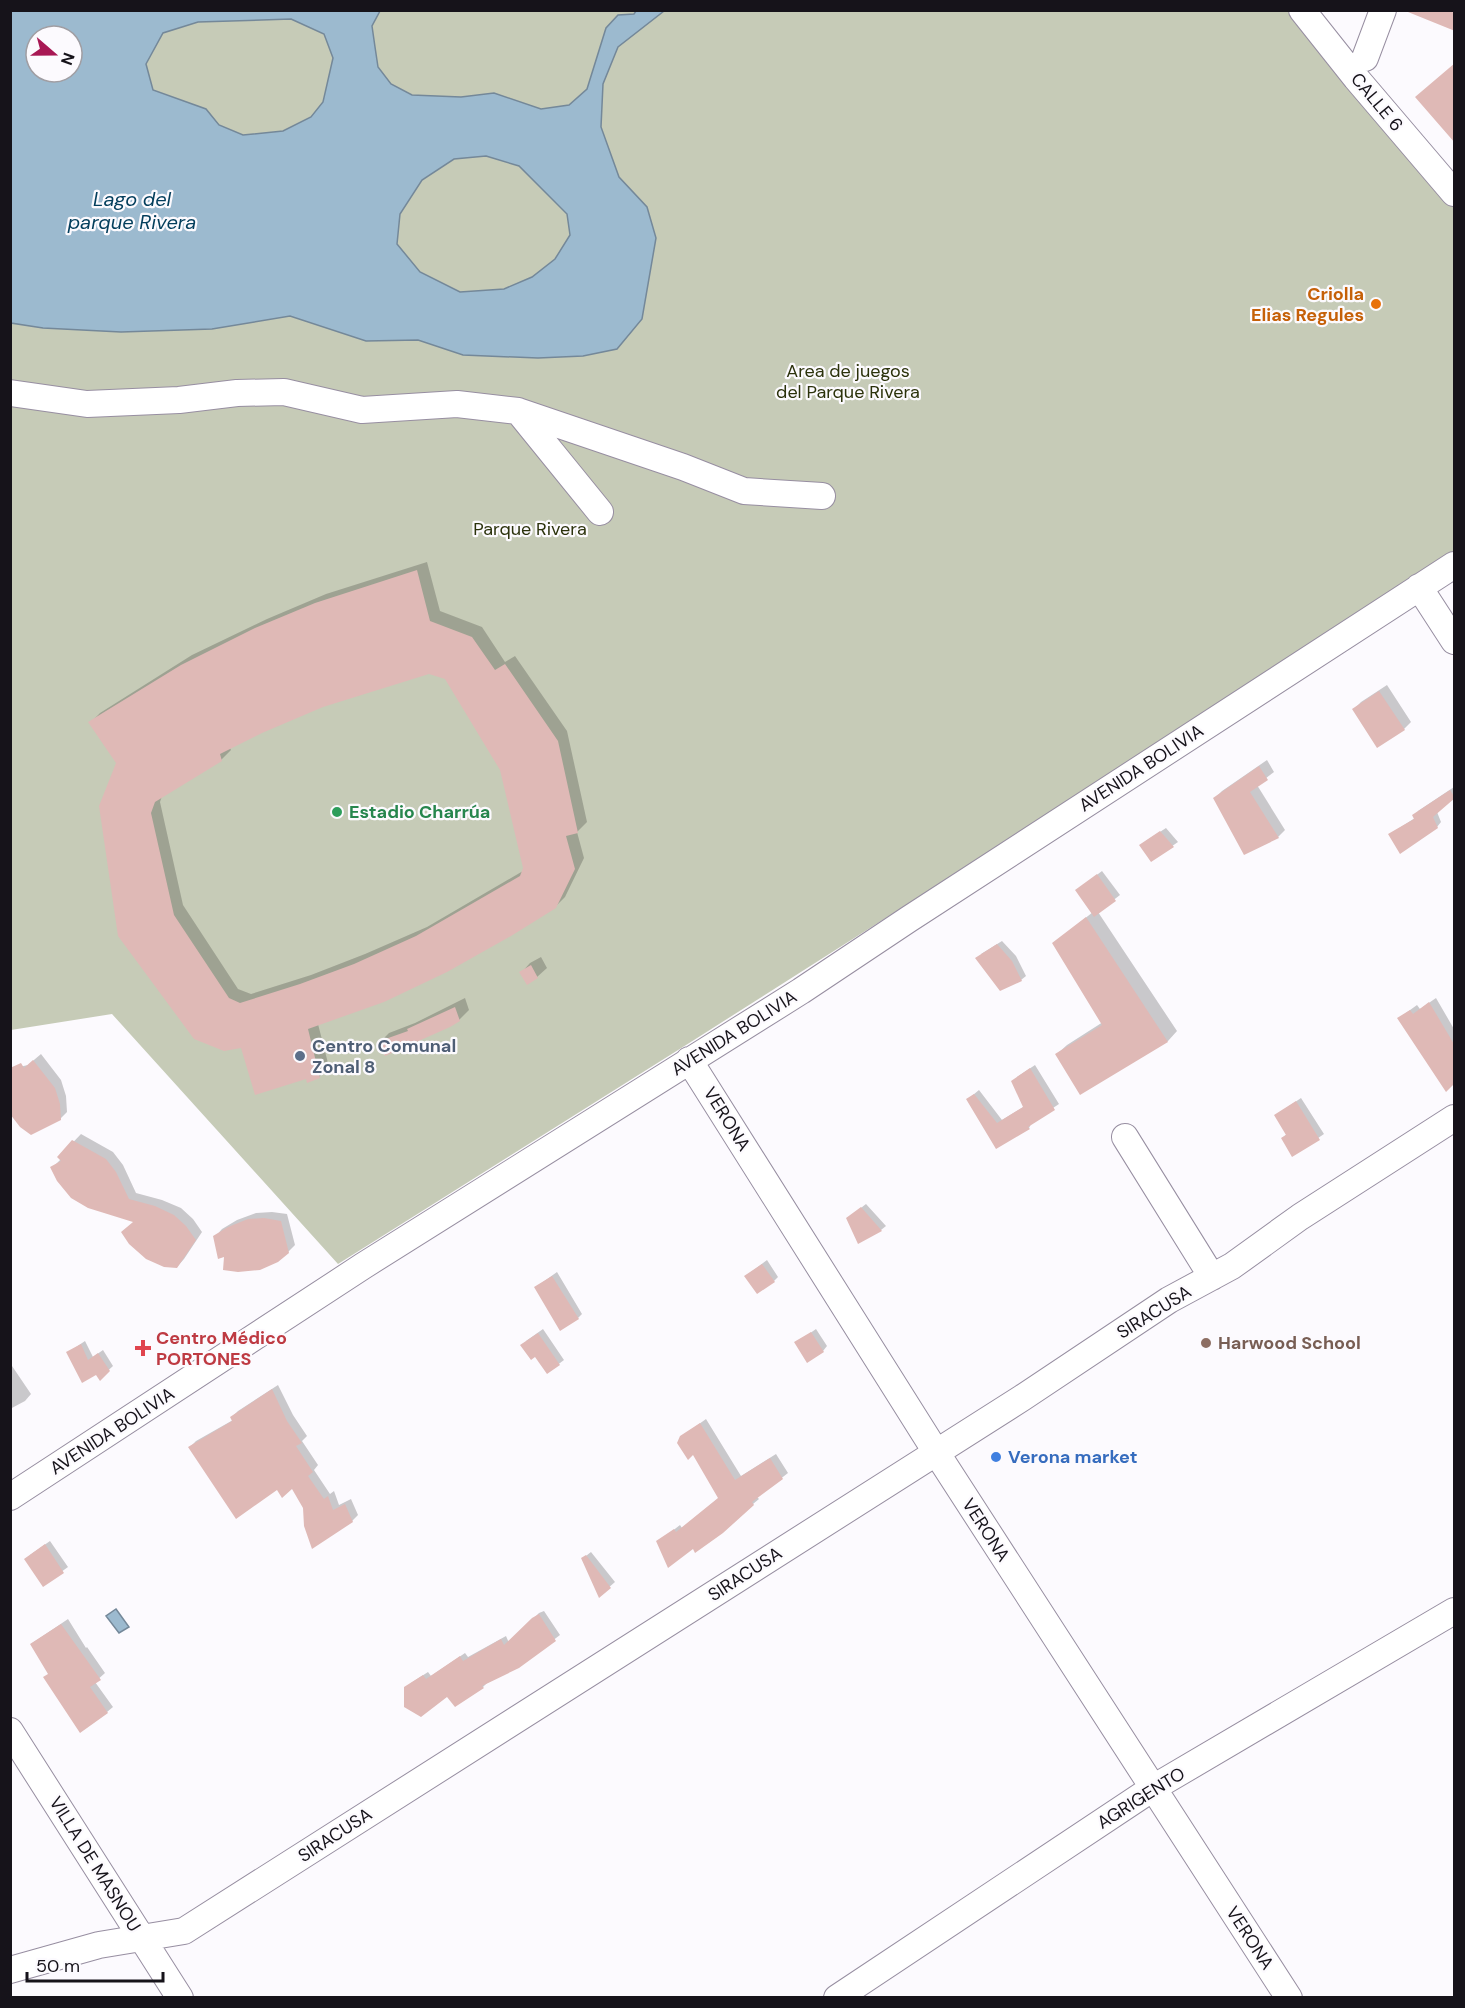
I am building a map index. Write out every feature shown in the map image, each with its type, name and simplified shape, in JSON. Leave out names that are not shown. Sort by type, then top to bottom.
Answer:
[{"type":"street","name":"CALLE 6","points":[[1302,10],[1356,78],[1455,193]]},
{"type":"street","points":[[1365,58],[1383,10]]},
{"type":"street","points":[[10,393],[87,404],[179,400],[237,393],[284,392],[362,410],[457,404],[518,411],[683,467],[744,492],[822,496]]},
{"type":"street","points":[[518,411],[600,512]]},
{"type":"street","name":"AVENIDA BOLIVIA","points":[[10,1497],[363,1266],[801,991],[1455,565]]},
{"type":"street","points":[[1419,587],[1455,641]]},
{"type":"street","name":"VERONA","points":[[689,1060],[936,1452],[1288,1998]]},
{"type":"street","name":"SIRACUSA","points":[[10,1970],[99,1945],[184,1931],[1022,1398],[1169,1300],[1232,1266],[1300,1217],[1455,1118]]},
{"type":"street","points":[[1125,1137],[1212,1277]]},
{"type":"street","name":"AGRIGENTO","points":[[837,1998],[1153,1788],[1455,1611]]},
{"type":"street","name":"VILLA DE MASNOU","points":[[10,1731],[180,1998]]},
{"type":"green space","name":"Parque Rivera","points":[[11,11],[1297,11],[1454,199],[1454,556],[338,1264],[112,1014],[11,1030]]},
{"type":"water","name":"Lago del parque Rivera","points":[[11,10],[380,11],[372,26],[378,67],[391,84],[412,95],[461,97],[494,93],[541,109],[569,105],[587,89],[606,28],[618,15],[634,14],[636,11],[664,11],[618,47],[603,84],[601,127],[619,177],[647,207],[656,238],[642,319],[617,349],[583,356],[538,358],[463,355],[418,340],[366,341],[290,316],[212,329],[121,332],[43,328],[11,323]],"holes":[[[291,19],[324,34],[333,58],[323,102],[311,117],[283,131],[243,135],[219,125],[206,109],[153,90],[146,64],[163,33],[198,22]],[[486,156],[519,166],[567,214],[570,235],[555,259],[532,277],[504,289],[460,292],[420,272],[397,244],[400,214],[422,180],[454,159]]]},
{"type":"water","points":[[116,1609],[129,1627],[119,1633],[106,1616]]},
{"type":"building","points":[[1403,10],[1447,10],[1455,13],[1455,31]]},
{"type":"building","points":[[1455,63],[1455,143],[1415,97]]},
{"type":"building","points":[[417,570],[430,621],[472,637],[495,670],[505,664],[558,741],[578,833],[566,836],[575,869],[556,908],[511,936],[447,972],[384,1002],[308,1029],[320,1078],[307,1083],[306,1079],[255,1095],[241,1048],[224,1051],[194,1039],[118,936],[99,806],[116,763],[88,722],[181,665],[255,628],[315,603]],"holes":[[[429,674],[445,679],[500,770],[523,868],[520,876],[416,936],[354,964],[240,1003],[229,998],[174,915],[151,813],[155,802],[222,761],[220,754],[323,707]]]},
{"type":"building","points":[[1379,691],[1405,730],[1377,748],[1352,709]]},
{"type":"building","points":[[1259,766],[1268,780],[1250,792],[1279,838],[1244,855],[1213,798]]},
{"type":"building","points":[[1450,790],[1455,798],[1433,817],[1438,828],[1400,854],[1388,834],[1414,819],[1412,815]]},
{"type":"building","points":[[1160,831],[1174,847],[1151,862],[1139,845]]},
{"type":"building","points":[[1097,874],[1116,901],[1094,917],[1075,890]]},
{"type":"building","points":[[1086,917],[1168,1042],[1080,1095],[1055,1054],[1102,1025],[1052,943]]},
{"type":"building","points":[[997,944],[1012,961],[1022,981],[1000,991],[975,958]]},
{"type":"building","points":[[531,965],[538,978],[527,985],[519,972]]},
{"type":"building","points":[[1429,1002],[1454,1044],[1455,1083],[1446,1092],[1397,1018],[1410,1010],[1413,1014]]},
{"type":"building","points":[[455,1007],[460,1021],[450,1027],[385,1056],[377,1042],[408,1031],[407,1029]]},
{"type":"building","points":[[33,1060],[55,1088],[60,1104],[61,1120],[31,1135],[20,1127],[10,1114],[10,1068],[21,1063],[24,1068]]},
{"type":"building","points":[[1030,1068],[1055,1110],[1028,1127],[1030,1129],[996,1149],[966,1099],[974,1094],[997,1123],[1023,1107],[1011,1081]]},
{"type":"building","points":[[1296,1101],[1320,1140],[1292,1157],[1281,1138],[1286,1135],[1274,1115]]},
{"type":"building","points":[[72,1140],[106,1159],[116,1172],[129,1199],[155,1206],[174,1215],[186,1226],[196,1240],[177,1268],[164,1267],[146,1259],[129,1244],[121,1232],[133,1222],[88,1208],[71,1198],[57,1181],[50,1167],[61,1161],[57,1157]]},
{"type":"building","points":[[861,1207],[882,1231],[858,1244],[846,1218]]},
{"type":"building","points":[[264,1218],[281,1221],[289,1253],[278,1262],[260,1270],[238,1272],[223,1270],[224,1257],[218,1259],[213,1236],[248,1219]]},
{"type":"building","points":[[762,1264],[775,1282],[757,1294],[744,1276]]},
{"type":"building","points":[[552,1276],[579,1319],[560,1331],[534,1287]]},
{"type":"building","points":[[811,1332],[824,1352],[807,1363],[794,1342]]},
{"type":"building","points":[[538,1333],[560,1365],[547,1374],[535,1357],[531,1360],[520,1345]]},
{"type":"building","points":[[81,1344],[88,1360],[98,1353],[110,1371],[100,1381],[96,1375],[82,1383],[66,1352]]},
{"type":"building","points":[[272,1389],[287,1421],[302,1443],[296,1446],[313,1472],[308,1476],[324,1499],[328,1496],[333,1510],[345,1504],[353,1522],[312,1549],[304,1526],[303,1508],[292,1489],[282,1498],[277,1490],[236,1519],[188,1447],[232,1421],[230,1417]]},
{"type":"building","points":[[700,1423],[735,1480],[770,1458],[783,1479],[752,1502],[754,1505],[723,1533],[695,1553],[693,1549],[668,1568],[656,1541],[674,1529],[676,1532],[718,1498],[693,1455],[688,1460],[677,1443],[680,1436]]},
{"type":"building","points":[[45,1544],[64,1573],[43,1587],[24,1559]]},
{"type":"building","points":[[586,1555],[611,1588],[599,1598],[581,1558]]},
{"type":"building","points":[[539,1614],[556,1641],[519,1668],[482,1686],[484,1688],[455,1707],[447,1697],[421,1717],[404,1707],[404,1687],[423,1675],[426,1679],[460,1656],[463,1661],[501,1639],[504,1645]]},
{"type":"building","points":[[61,1624],[101,1680],[90,1687],[108,1713],[80,1733],[43,1677],[48,1674],[30,1644]]},
{"type":"place","name":"Criolla Elias Regules","points":[[1376,304]]},
{"type":"place","name":"Estadio Charrúa","points":[[337,812]]},
{"type":"place","name":"Centro Comunal Zonal 8","points":[[300,1056]]},
{"type":"place","name":"Harwood School","points":[[1206,1343]]},
{"type":"place","name":"Centro Médico PORTONES","points":[[143,1348]]},
{"type":"place","name":"Verona market","points":[[996,1457]]},
{"type":"park label","name":"Area de juegos del Parque Rivera","points":[[848,382]]}]
